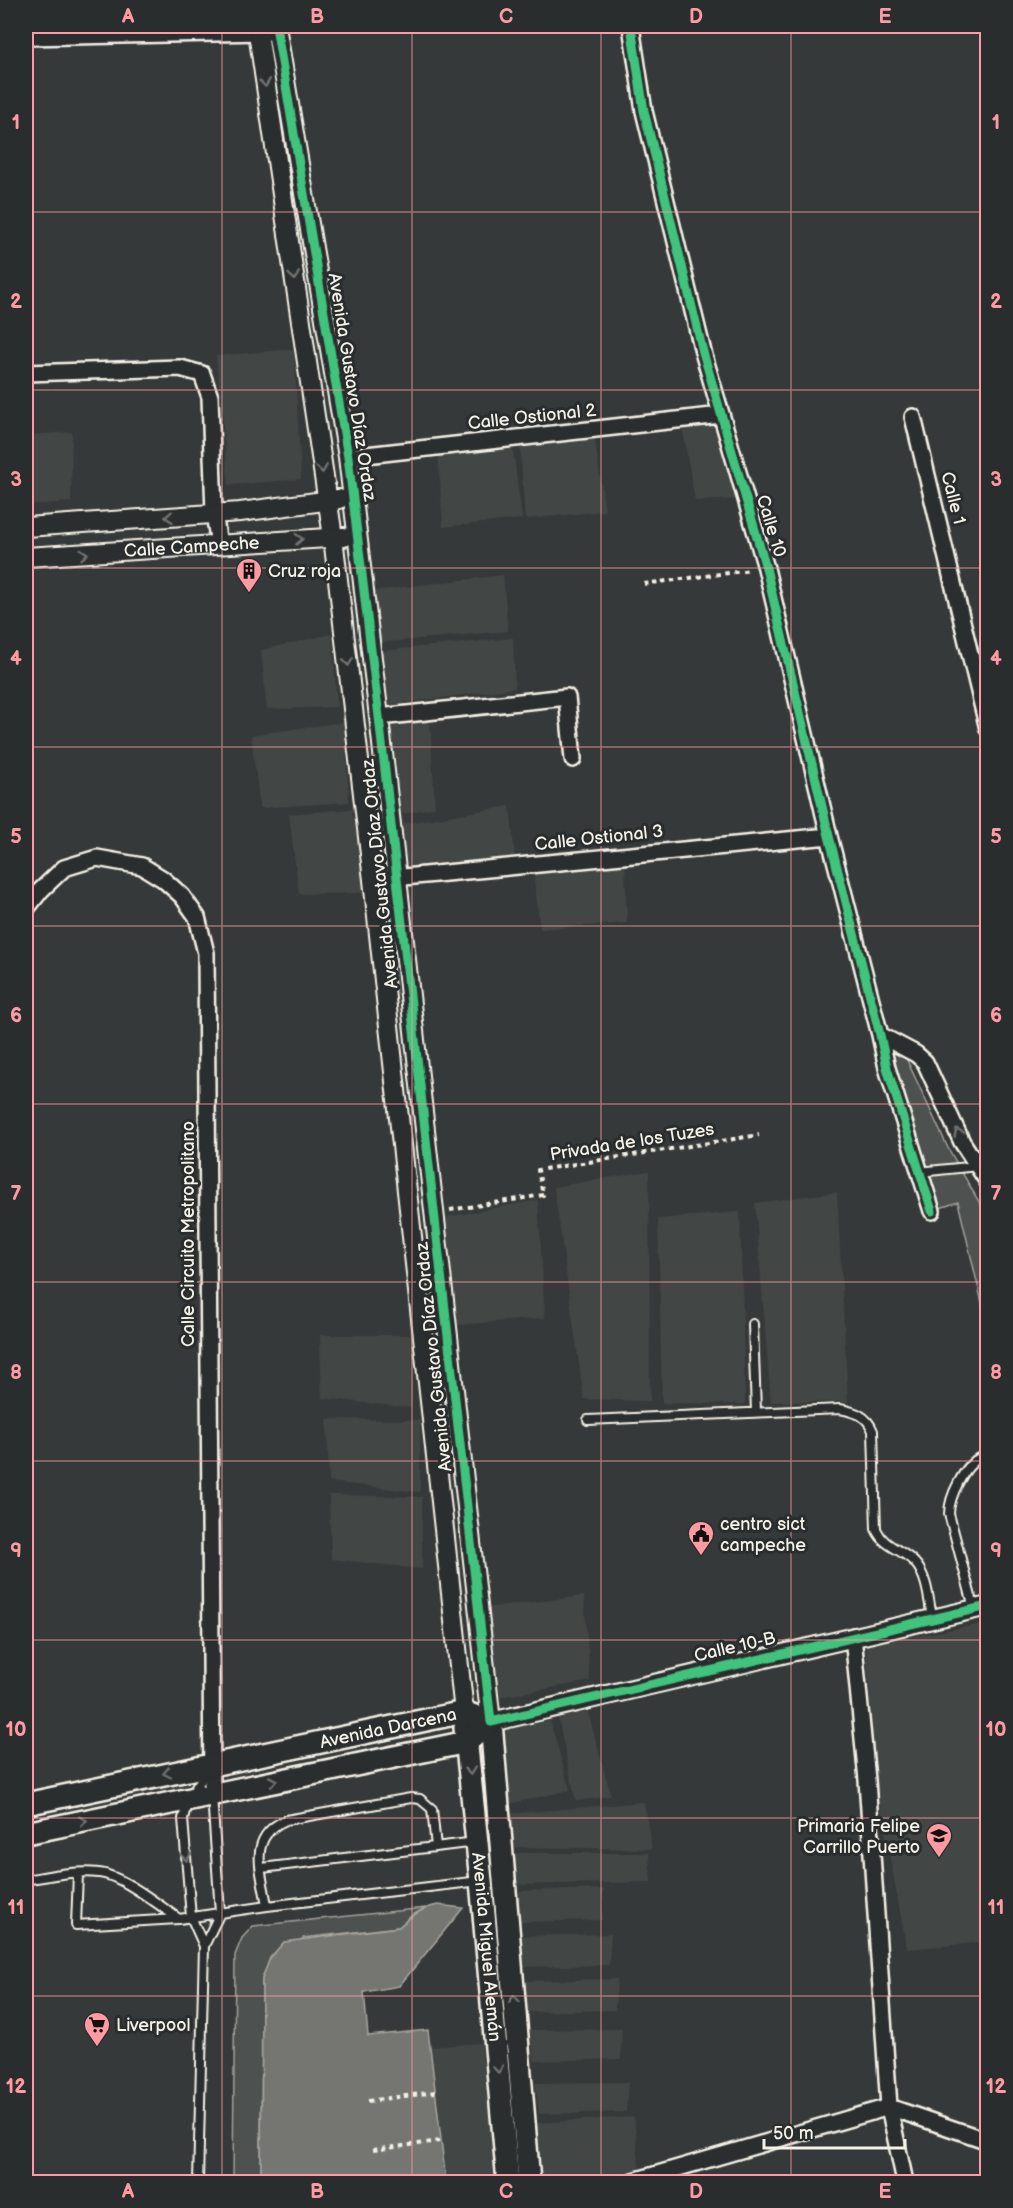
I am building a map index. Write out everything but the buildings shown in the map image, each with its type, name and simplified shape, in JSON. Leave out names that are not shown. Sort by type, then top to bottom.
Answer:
[{"type":"main road","name":"Avenida Darcena","points":[[26,1804],[464,1712],[491,1722],[467,1742],[26,1833]]},
{"type":"main road","name":"Avenida Miguel Alemán","points":[[464,1712],[508,2182]]},
{"type":"main road","name":"Avenida Miguel Alemán","points":[[491,1722],[529,2182]]},
{"type":"street","name":"Calle 10","points":[[631,26],[644,111],[721,415],[766,568],[829,836],[887,1068],[932,1210]]},
{"type":"street","points":[[26,37],[277,28]]},
{"type":"street","name":"Avenida Gustavo Díaz Ordaz","points":[[277,28],[348,457],[380,717],[491,1722]]},
{"type":"street","name":"Avenida Gustavo Díaz Ordaz","points":[[257,30],[333,537],[464,1712]]},
{"type":"street","points":[[26,373],[180,368],[202,374],[210,397],[214,513],[219,545]]},
{"type":"street","name":"Calle Ostional 2","points":[[348,457],[721,415]]},
{"type":"street","name":"Calle 1","points":[[913,417],[987,729]]},
{"type":"street","name":"Calle Campeche","points":[[26,527],[214,513],[353,498]]},
{"type":"street","name":"Calle Campeche","points":[[26,557],[358,537]]},
{"type":"street","points":[[380,717],[567,697],[573,759]]},
{"type":"street","name":"Calle Ostional 3","points":[[373,880],[829,836]]},
{"type":"street","name":"Calle Circuito Metropolitano","points":[[26,909],[41,890],[64,868],[98,858],[142,866],[163,879],[182,896],[197,917],[206,953],[212,1793]]},
{"type":"street","points":[[880,1035],[916,1054],[925,1062],[962,1142],[987,1182]]},
{"type":"street","name":"Calle 10-B","points":[[491,1722],[981,1607]]},
{"type":"street","points":[[853,1636],[867,1780],[890,2107],[905,2182]]},
{"type":"street","points":[[630,2182],[890,2107],[987,2141]]},
{"type":"lane","points":[[919,1172],[978,1166]]},
{"type":"lane","points":[[753,1324],[756,1412]]},
{"type":"lane","points":[[588,1420],[840,1409],[863,1415],[873,1431],[876,1529],[881,1540],[906,1554],[920,1569],[932,1618]]},
{"type":"lane","points":[[981,1607],[949,1514],[949,1502],[973,1461],[981,1457],[987,1459]]},
{"type":"lane","points":[[204,1946],[191,1917],[183,1819],[188,1799],[211,1764]]},
{"type":"lane","points":[[198,2182],[204,1946],[220,1912],[212,1793]]},
{"type":"lane","points":[[267,1906],[260,1848],[262,1839],[268,1830],[286,1820],[411,1798],[420,1799],[432,1809],[436,1847]]},
{"type":"lane","points":[[262,1868],[477,1842]]},
{"type":"lane","points":[[26,1880],[78,1872],[101,1872],[124,1882],[179,1919]]},
{"type":"lane","points":[[78,1872],[76,1925],[179,1919],[267,1906],[481,1881]]},
{"type":"path","points":[[644,584],[766,568]]},
{"type":"path","points":[[368,2100],[435,2092]]},
{"type":"path","points":[[373,2150],[440,2142]]},
{"type":"shaded area","points":[[294,349],[301,479],[229,485],[216,356]]},
{"type":"shaded area","points":[[718,420],[741,499],[695,501],[682,425]]},
{"type":"shaded area","points":[[72,432],[71,502],[26,505],[26,435]]},
{"type":"shaded area","points":[[594,434],[605,511],[525,519],[520,443]]},
{"type":"shaded area","points":[[512,442],[522,519],[443,527],[438,451]]},
{"type":"shaded area","points":[[503,575],[508,631],[377,643],[372,591]]},
{"type":"shaded area","points":[[332,634],[337,707],[267,709],[261,650]]},
{"type":"shaded area","points":[[513,638],[515,688],[389,705],[380,651]]},
{"type":"shaded area","points":[[430,721],[435,807],[402,814],[390,727]]},
{"type":"shaded area","points":[[344,722],[349,802],[260,808],[251,735]]},
{"type":"shaded area","points":[[510,806],[515,859],[408,867],[400,824]]},
{"type":"shaded area","points":[[352,809],[366,893],[299,894],[289,814]]},
{"type":"shaded area","points":[[625,860],[627,923],[540,929],[533,870]]},
{"type":"shaded area","points":[[887,1050],[906,1058],[948,1148],[987,1216],[987,1324],[958,1202],[937,1209]]},
{"type":"shaded area","points":[[649,1171],[650,1401],[584,1399],[554,1187]]},
{"type":"shaded area","points":[[837,1192],[848,1402],[771,1402],[755,1203]]},
{"type":"shaded area","points":[[538,1200],[545,1318],[454,1325],[441,1218]]},
{"type":"shaded area","points":[[740,1212],[745,1404],[662,1403],[658,1219]]},
{"type":"shaded area","points":[[320,1335],[413,1335],[412,1408],[322,1398]]},
{"type":"shaded area","points":[[327,1419],[420,1420],[420,1492],[329,1482]]},
{"type":"shaded area","points":[[329,1495],[422,1497],[422,1569],[331,1559]]},
{"type":"shaded area","points":[[584,1596],[590,1681],[494,1698],[484,1608]]},
{"type":"shaded area","name":"Primaria Felipe Carrillo Puerto","points":[[987,1623],[987,1942],[907,1949],[875,1777],[866,1645]]},
{"type":"shaded area","points":[[588,1712],[611,1796],[576,1801],[558,1718]]},
{"type":"shaded area","points":[[550,1721],[570,1790],[504,1805],[498,1730]]},
{"type":"shaded area","points":[[644,1802],[652,1849],[509,1847],[508,1814]]},
{"type":"shaded area","points":[[509,1853],[649,1853],[651,1882],[511,1885]]},
{"type":"shaded area","points":[[604,1889],[602,1920],[516,1922],[511,1891]]},
{"type":"shaded area","points":[[438,1905],[463,1908],[399,1986],[364,1992],[368,2036],[428,2030],[446,2182],[261,2182],[262,1979],[270,1958],[284,1942],[399,1927],[417,1913]]},
{"type":"shaded area","points":[[426,1908],[412,1915],[399,1927],[303,1938],[262,1979],[261,2182],[233,2182],[235,1955],[242,1938],[253,1926]]},
{"type":"shaded area","points":[[611,1934],[609,1965],[523,1967],[518,1936]]},
{"type":"shaded area","points":[[617,1979],[615,2010],[528,2012],[524,1981]]},
{"type":"shaded area","points":[[622,2029],[621,2059],[534,2061],[530,2030]]},
{"type":"shaded area","points":[[481,2043],[496,2182],[446,2182],[429,2047]]},
{"type":"shaded area","points":[[628,2082],[626,2112],[539,2114],[535,2083]]},
{"type":"shaded area","points":[[634,2117],[640,2173],[603,2182],[536,2182],[535,2123]]},
{"type":"cycle path","points":[[276,26],[348,457],[491,1722],[988,1606]]},
{"type":"cycle path","points":[[631,26],[644,111],[703,352],[766,568],[829,836],[887,1068],[932,1211]]},
{"type":"place","name":"Cruz roja","points":[[249,594]]},
{"type":"place","name":"centro sict campeche","points":[[701,1557]]},
{"type":"place","name":"Primaria Felipe Carrillo Puerto","points":[[939,1859]]},
{"type":"place","name":"Liverpool","points":[[97,2048]]}]
